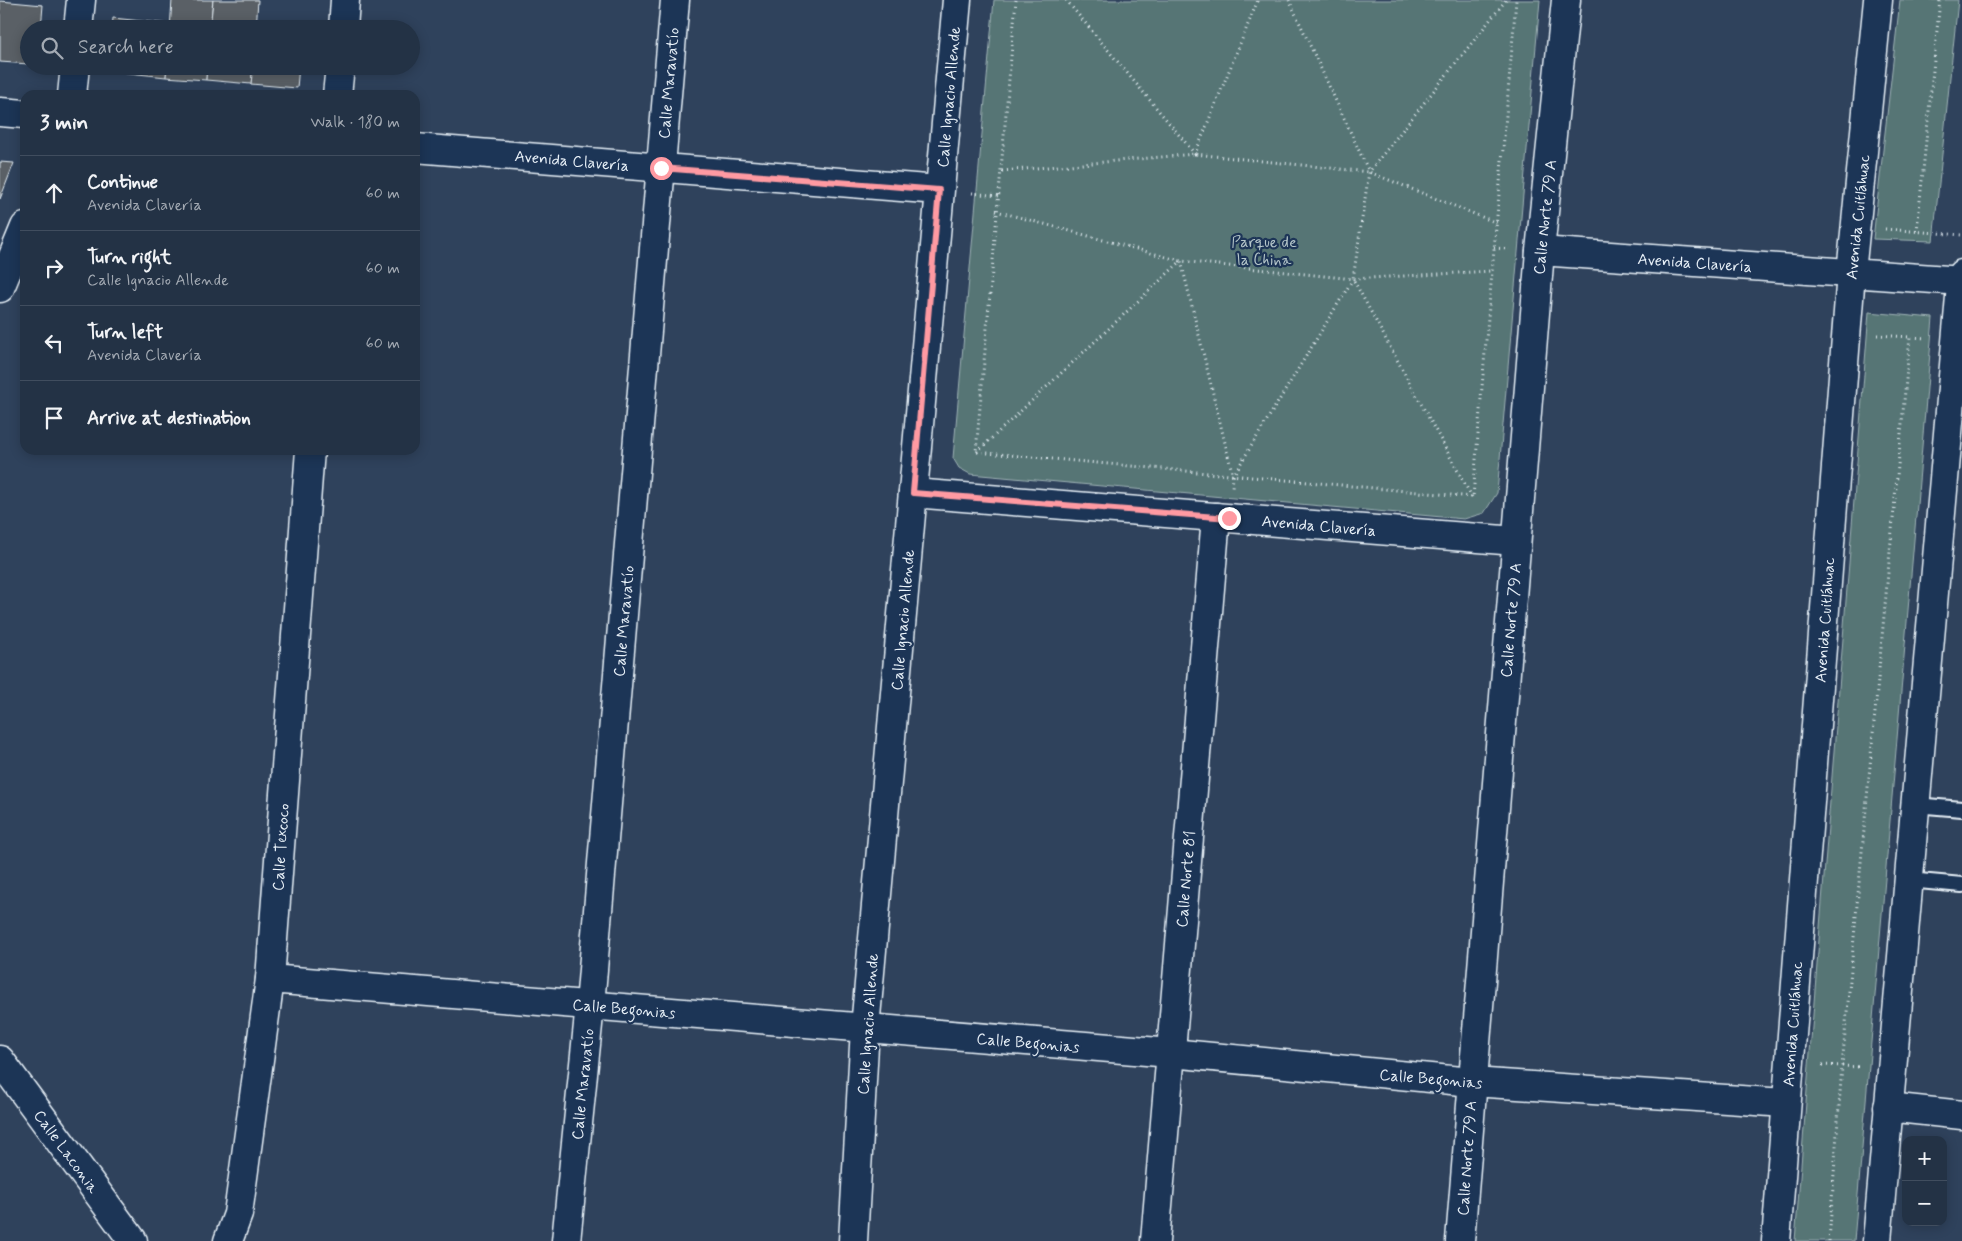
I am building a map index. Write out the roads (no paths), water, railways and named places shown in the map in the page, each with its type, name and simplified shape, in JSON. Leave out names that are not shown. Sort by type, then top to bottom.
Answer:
[{"type":"street","points":[[79,20],[81,0]]},
{"type":"street","points":[[344,20],[346,0]]},
{"type":"street","name":"Calle Maravatío","points":[[566,1241],[590,1005],[675,0]]},
{"type":"street","name":"Calle Ignacio Allende","points":[[853,1241],[865,1028],[956,0]]},
{"type":"street","name":"Calle Norte 79 A","points":[[1460,1241],[1540,251],[1566,0]]},
{"type":"street","name":"Avenida Cuitláhuac","points":[[1776,1241],[1846,333],[1878,0]]},
{"type":"street","points":[[73,90],[74,75]]},
{"type":"street","points":[[338,90],[339,75]]},
{"type":"street","points":[[0,112],[20,114]]},
{"type":"street","name":"Avenida Clavería","points":[[420,148],[939,190]]},
{"type":"street","points":[[0,288],[20,239]]},
{"type":"street","name":"Avenida Clavería","points":[[1540,251],[1962,281]]},
{"type":"street","points":[[1877,1241],[1962,274]]},
{"type":"street","name":"Calle Texcoco","points":[[228,1241],[238,1214],[270,979],[310,455]]},
{"type":"street","name":"Avenida Clavería","points":[[913,493],[1516,541]]},
{"type":"street","name":"Calle Norte 81","points":[[1155,1241],[1216,517]]},
{"type":"street","name":"Calle Begonias","points":[[270,979],[1171,1054],[1472,1082],[1786,1103]]},
{"type":"street","name":"Calle Laconia","points":[[0,1060],[133,1241]]},
{"type":"street","points":[[1888,1107],[1962,1115]]},
{"type":"lane","points":[[1914,804],[1962,809]]},
{"type":"lane","points":[[1908,880],[1962,885]]},
{"type":"park label","name":"Parque de la China","points":[[1264,250]]}]
